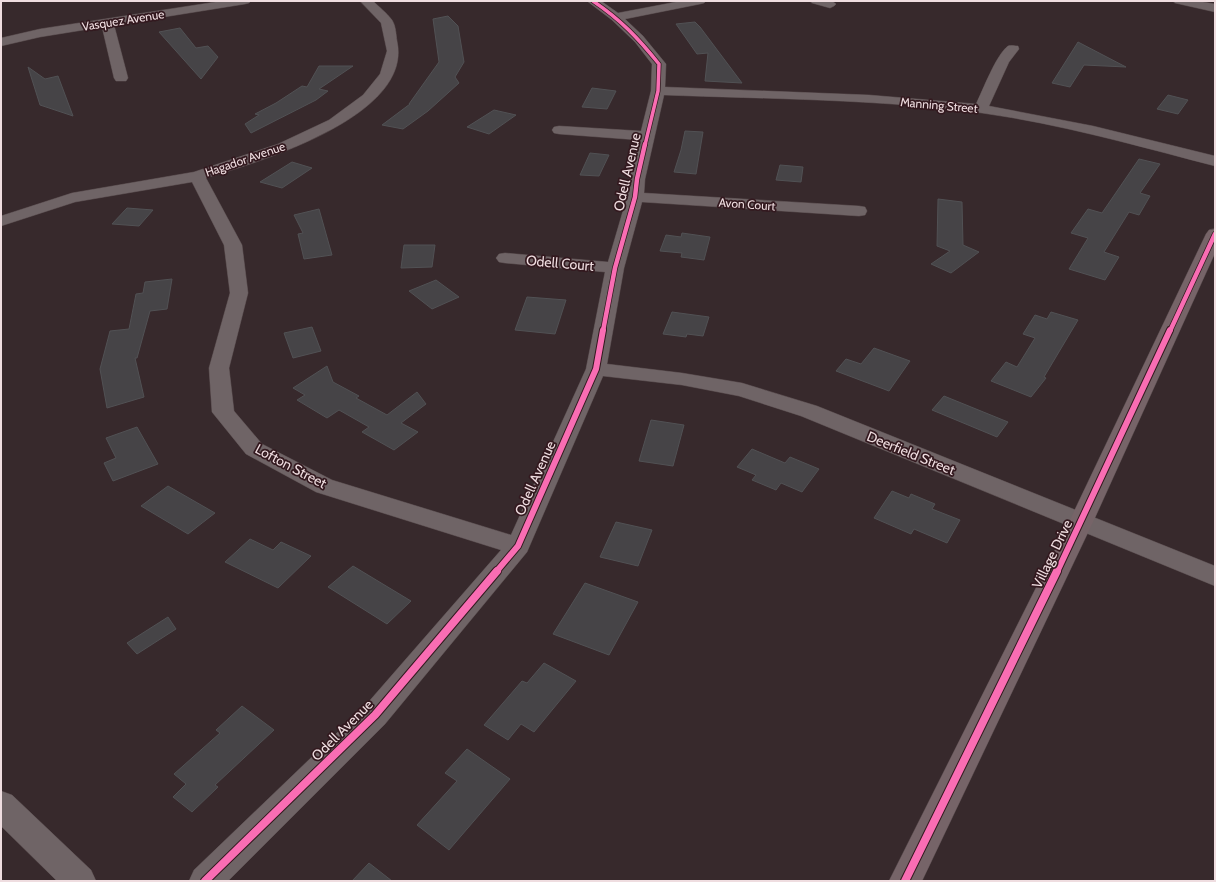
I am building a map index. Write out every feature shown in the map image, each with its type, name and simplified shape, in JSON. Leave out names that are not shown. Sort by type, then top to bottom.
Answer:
[{"type":"main road","name":"Village Drive","points":[[905,881],[1081,522],[1215,234]]},
{"type":"street","name":"Vasquez Avenue","points":[[1,42],[40,33],[245,1]]},
{"type":"street","name":"Hagador Avenue","points":[[1,221],[72,198],[197,176],[283,147],[334,123],[368,98],[387,75],[393,51],[387,22],[366,1]]},
{"type":"street","name":"Odell Avenue","points":[[205,881],[375,715],[518,546],[596,369],[615,268],[635,197],[637,178],[658,91],[659,64],[639,39],[616,17],[594,1]]},
{"type":"street","points":[[616,17],[700,1]]},
{"type":"street","points":[[816,1],[830,4]]},
{"type":"street","points":[[1179,1],[1215,8]]},
{"type":"street","points":[[107,22],[121,78]]},
{"type":"street","points":[[981,109],[1003,61],[1013,49]]},
{"type":"street","name":"Manning Street","points":[[658,91],[869,99],[981,109],[1042,119],[1093,130],[1215,161]]},
{"type":"street","points":[[559,130],[647,136]]},
{"type":"street","name":"Lofton Street","points":[[197,176],[233,245],[239,293],[219,368],[224,412],[254,449],[324,486],[518,546]]},
{"type":"street","name":"Avon Court","points":[[635,197],[859,211]]},
{"type":"street","name":"Odell Court","points":[[505,258],[615,268]]},
{"type":"street","name":"Deerfield Street","points":[[596,369],[682,379],[742,390],[809,411],[1215,576]]},
{"type":"street","points":[[1,805],[80,881]]},
{"type":"building","points":[[448,16],[458,26],[464,62],[455,77],[459,83],[428,111],[403,129],[382,125],[410,104],[439,62],[433,19]]},
{"type":"building","points":[[695,22],[742,83],[705,81],[708,53],[697,54],[676,24]]},
{"type":"building","points":[[180,28],[196,48],[208,46],[218,57],[201,79],[159,32]]},
{"type":"building","points":[[1078,42],[1126,67],[1084,65],[1070,87],[1052,83]]},
{"type":"building","points":[[319,66],[353,66],[319,89],[328,91],[316,100],[251,133],[245,124],[259,115],[255,114],[276,103],[302,86],[307,87]]},
{"type":"building","points":[[28,67],[45,79],[58,76],[73,116],[40,105]]},
{"type":"building","points":[[592,88],[616,91],[607,109],[582,107]]},
{"type":"building","points":[[1168,95],[1188,100],[1178,114],[1157,109]]},
{"type":"building","points":[[494,110],[516,115],[489,134],[467,127]]},
{"type":"building","points":[[685,131],[703,132],[696,174],[674,172]]},
{"type":"building","points":[[590,153],[609,155],[599,176],[580,175]]},
{"type":"building","points":[[1139,159],[1160,164],[1140,193],[1150,196],[1139,215],[1129,212],[1104,252],[1119,257],[1105,280],[1069,269],[1088,238],[1071,233],[1088,209],[1102,213]]},
{"type":"building","points":[[292,162],[312,168],[282,188],[260,182]]},
{"type":"building","points":[[780,165],[803,167],[801,182],[776,180]]},
{"type":"building","points":[[938,199],[962,202],[963,245],[979,252],[951,273],[931,264],[950,251],[937,246]]},
{"type":"building","points":[[127,208],[153,210],[139,226],[112,224]]},
{"type":"building","points":[[319,209],[332,255],[304,259],[298,234],[303,233],[294,215]]},
{"type":"building","points":[[682,233],[710,237],[704,260],[681,257],[682,253],[660,251],[666,235],[681,237]]},
{"type":"building","points":[[404,245],[435,245],[432,267],[401,268]]},
{"type":"building","points":[[172,279],[167,309],[150,311],[137,358],[135,358],[144,397],[107,408],[100,369],[110,331],[129,329],[136,294],[143,293],[145,282]]},
{"type":"building","points":[[436,280],[459,297],[432,309],[409,291]]},
{"type":"building","points":[[527,297],[566,300],[555,334],[515,330]]},
{"type":"building","points":[[672,312],[709,317],[703,336],[687,334],[686,337],[663,334]]},
{"type":"building","points":[[1051,312],[1078,320],[1044,377],[1046,378],[1031,397],[991,381],[1006,362],[1017,367],[1035,338],[1023,334],[1035,315],[1047,319]]},
{"type":"building","points":[[312,327],[321,351],[293,358],[284,333]]},
{"type":"building","points":[[874,348],[910,361],[889,391],[836,371],[846,359],[861,364]]},
{"type":"building","points":[[327,366],[333,382],[359,396],[356,398],[387,415],[417,392],[426,404],[401,423],[418,432],[394,450],[362,432],[369,427],[339,410],[327,418],[297,400],[305,395],[293,388]]},
{"type":"building","points":[[944,396],[1008,422],[997,437],[932,410]]},
{"type":"building","points":[[651,420],[684,425],[673,466],[639,461]]},
{"type":"building","points":[[137,427],[158,464],[113,481],[104,463],[116,458],[106,438]]},
{"type":"building","points":[[752,449],[785,463],[790,457],[819,469],[802,492],[781,483],[776,490],[752,480],[756,475],[737,467]]},
{"type":"building","points":[[168,486],[215,513],[188,534],[141,506]]},
{"type":"building","points":[[892,491],[909,498],[911,494],[935,504],[932,509],[960,520],[947,543],[914,529],[911,534],[874,518]]},
{"type":"building","points":[[616,522],[652,530],[638,566],[600,557]]},
{"type":"building","points":[[250,539],[273,550],[281,542],[311,556],[278,588],[225,562]]},
{"type":"building","points":[[353,566],[411,601],[387,624],[328,587]]},
{"type":"building","points":[[585,583],[638,602],[609,655],[553,634]]},
{"type":"building","points":[[168,617],[176,629],[137,654],[127,643]]},
{"type":"building","points":[[544,663],[576,681],[534,732],[521,724],[508,740],[484,725],[522,681],[527,683]]},
{"type":"building","points":[[242,706],[274,730],[215,785],[218,787],[192,812],[173,797],[186,784],[174,774],[220,733],[216,730]]},
{"type":"building","points":[[467,749],[510,779],[449,850],[417,825],[457,781],[445,773]]},
{"type":"building","points":[[369,863],[392,881],[352,881]]},
{"type":"cycle path","points":[[205,881],[375,715],[518,546],[596,369],[615,268],[635,197],[637,179],[658,91],[659,64],[639,39],[616,17],[593,1]]},
{"type":"cycle path","points":[[905,881],[1081,522],[1215,234]]}]
